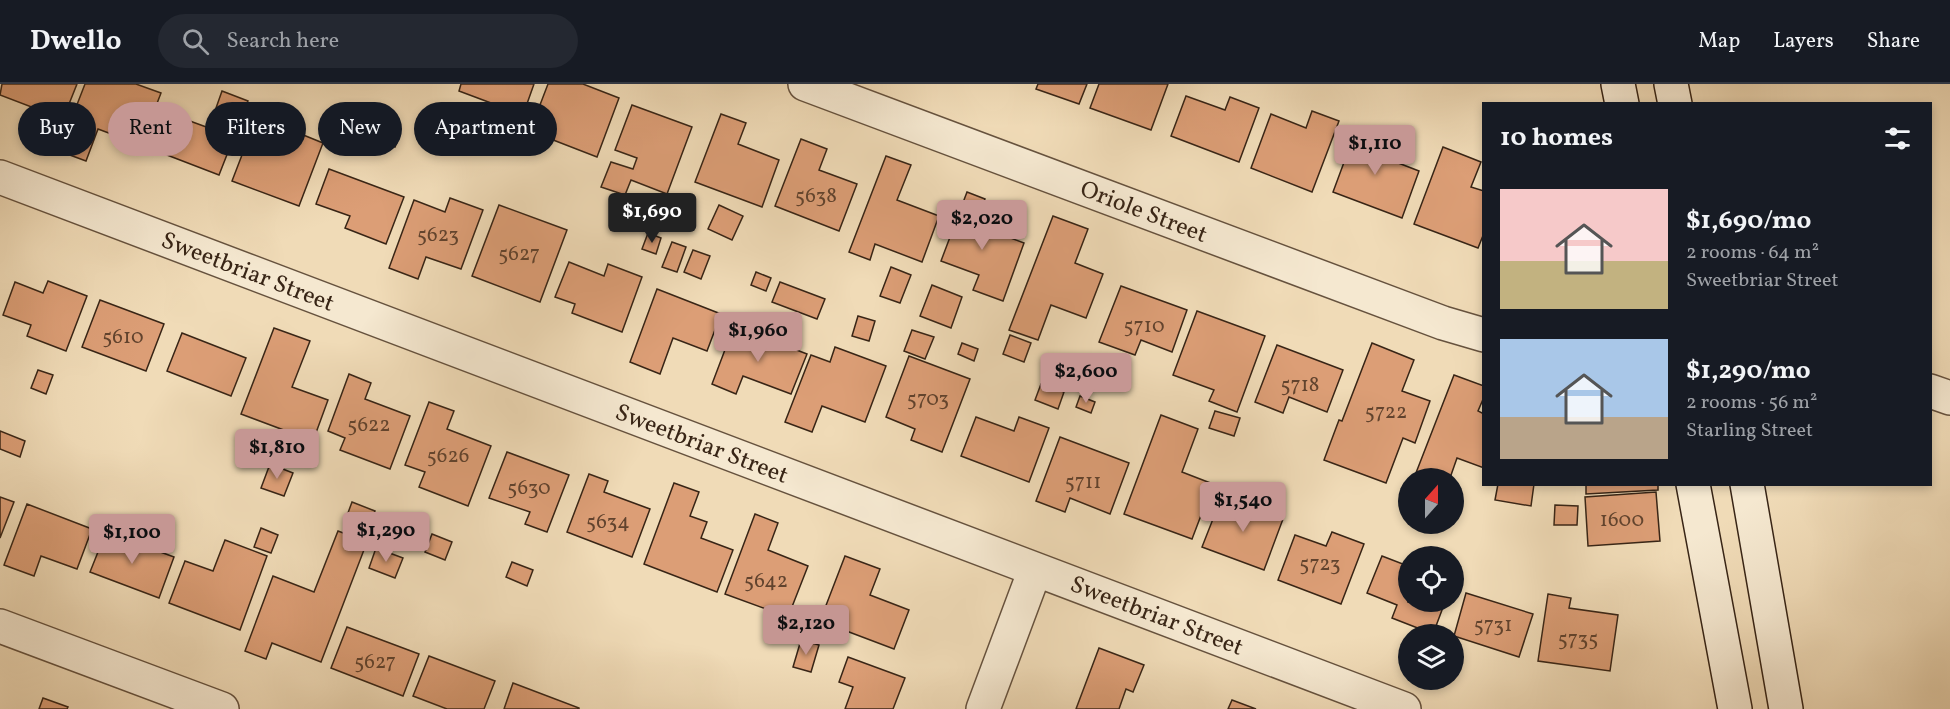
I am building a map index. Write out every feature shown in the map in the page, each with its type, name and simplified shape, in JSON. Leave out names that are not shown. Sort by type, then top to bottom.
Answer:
[{"type":"street","name":"Oriole Street","points":[[805,84],[1443,323],[1482,334]]},
{"type":"street","points":[[1618,84],[1622,102]]},
{"type":"street","points":[[1671,84],[1674,102]]},
{"type":"street","name":"Sweetbriar Street","points":[[0,177],[1399,708]]},
{"type":"street","points":[[1932,392],[1950,398]]},
{"type":"street","points":[[1692,486],[1735,709]]},
{"type":"street","points":[[1747,486],[1786,709]]},
{"type":"street","points":[[983,709],[1035,570]]},
{"type":"street","points":[[0,626],[222,709]]},
{"type":"building","points":[[2,84],[77,84],[70,102],[18,102],[0,95]]},
{"type":"building","points":[[85,84],[136,84],[161,93],[158,102],[108,102],[108,133],[98,129],[96,134],[96,102],[78,102]]},
{"type":"building","points":[[461,84],[534,84],[528,102],[488,102],[459,91]]},
{"type":"building","points":[[548,84],[583,84],[619,98],[597,157],[557,141],[557,102],[541,102]]},
{"type":"building","points":[[1038,84],[1087,84],[1079,104],[1036,89]]},
{"type":"building","points":[[1099,84],[1168,84],[1151,130],[1090,108]]},
{"type":"building","points":[[222,91],[248,101],[248,102],[218,102]]},
{"type":"building","points":[[1186,96],[1225,110],[1230,97],[1259,108],[1239,162],[1171,136]]},
{"type":"building","points":[[632,105],[692,127],[667,194],[631,180],[625,195],[601,187],[611,162],[633,169],[637,158],[615,150]]},
{"type":"building","points":[[1312,111],[1339,121],[1312,192],[1251,168],[1271,114],[1306,128]]},
{"type":"building","points":[[721,114],[746,123],[738,144],[779,160],[762,207],[695,182]]},
{"type":"building","points":[[193,122],[205,127],[205,156],[226,156],[219,175],[170,156],[193,156]]},
{"type":"building","points":[[1356,130],[1393,144],[1388,159],[1419,171],[1402,218],[1333,192]]},
{"type":"building","points":[[306,136],[318,141],[318,156],[299,206],[232,181],[242,156],[306,156]]},
{"type":"building","points":[[801,139],[827,149],[819,170],[857,184],[839,231],[775,206]]},
{"type":"building","points":[[1443,147],[1481,162],[1471,187],[1482,190],[1482,238],[1478,248],[1414,224]]},
{"type":"building","points":[[72,156],[88,156],[86,161]]},
{"type":"building","points":[[886,156],[911,165],[897,200],[939,216],[922,262],[875,244],[870,260],[849,252]]},
{"type":"building","points":[[329,169],[404,197],[386,244],[345,228],[350,216],[316,204]]},
{"type":"building","points":[[967,192],[985,199],[975,225],[1024,243],[1003,301],[973,290],[979,275],[941,261]]},
{"type":"building","points":[[450,198],[483,210],[461,269],[426,257],[418,279],[389,268],[414,200],[445,212]]},
{"type":"building","points":[[499,205],[567,230],[540,302],[472,276]]},
{"type":"building","points":[[719,205],[743,216],[732,240],[708,229]]},
{"type":"building","points":[[654,207],[672,215],[666,229],[648,222]]},
{"type":"building","points":[[1053,216],[1088,229],[1075,263],[1103,274],[1086,318],[1051,305],[1038,340],[1009,330]]},
{"type":"building","points":[[648,233],[661,238],[656,254],[642,249]]},
{"type":"building","points":[[672,242],[686,247],[677,272],[662,267]]},
{"type":"building","points":[[693,250],[710,256],[701,279],[684,272]]},
{"type":"building","points":[[569,262],[604,276],[608,264],[642,277],[622,332],[572,313],[575,304],[555,297]]},
{"type":"building","points":[[891,267],[911,275],[900,303],[880,296]]},
{"type":"building","points":[[756,272],[771,278],[766,291],[751,285]]},
{"type":"building","points":[[48,281],[87,296],[66,351],[27,336],[31,325],[3,315],[15,282],[43,293]]},
{"type":"building","points":[[780,282],[825,299],[817,319],[772,302]]},
{"type":"building","points":[[932,285],[962,297],[951,328],[920,316]]},
{"type":"building","points":[[1121,286],[1187,310],[1172,352],[1141,340],[1135,355],[1099,342]]},
{"type":"building","points":[[657,289],[721,314],[707,351],[673,338],[660,374],[630,362]]},
{"type":"building","points":[[100,300],[164,324],[146,371],[82,347]]},
{"type":"building","points":[[1197,311],[1265,336],[1237,412],[1209,401],[1214,390],[1173,375]]},
{"type":"building","points":[[858,316],[875,321],[869,341],[852,336]]},
{"type":"building","points":[[734,326],[807,354],[791,394],[743,376],[736,394],[712,384]]},
{"type":"building","points":[[274,328],[310,341],[292,387],[328,400],[313,441],[241,414]]},
{"type":"building","points":[[912,330],[934,337],[925,359],[904,351]]},
{"type":"building","points":[[182,333],[246,358],[231,396],[167,371]]},
{"type":"building","points":[[1010,335],[1031,343],[1024,362],[1003,354]]},
{"type":"building","points":[[962,343],[978,349],[974,361],[958,354]]},
{"type":"building","points":[[1372,343],[1414,360],[1402,391],[1430,401],[1415,443],[1403,438],[1386,483],[1324,460],[1339,420],[1342,421]]},
{"type":"building","points":[[1277,345],[1343,370],[1327,412],[1289,397],[1283,413],[1255,402]]},
{"type":"building","points":[[835,347],[886,366],[865,422],[822,406],[812,432],[785,422],[811,355],[830,362]]},
{"type":"building","points":[[909,356],[970,379],[942,452],[911,440],[915,429],[886,417]]},
{"type":"building","points":[[38,370],[53,375],[46,394],[31,388]]},
{"type":"building","points":[[349,374],[371,383],[365,399],[410,416],[390,469],[340,450],[345,438],[328,431]]},
{"type":"building","points":[[1454,375],[1482,385],[1482,402],[1478,411],[1482,413],[1482,467],[1457,458],[1454,468],[1418,468]]},
{"type":"building","points":[[1041,384],[1064,392],[1058,409],[1035,400]]},
{"type":"building","points":[[1080,396],[1095,402],[1091,413],[1076,407]]},
{"type":"building","points":[[429,402],[454,411],[447,429],[491,446],[468,506],[419,487],[425,472],[405,465]]},
{"type":"building","points":[[1215,411],[1240,418],[1234,436],[1209,428]]},
{"type":"building","points":[[1161,415],[1198,429],[1182,472],[1213,484],[1192,539],[1124,514]]},
{"type":"building","points":[[976,417],[1014,431],[1019,417],[1049,428],[1029,482],[961,456]]},
{"type":"building","points":[[0,431],[25,441],[20,457],[0,449]]},
{"type":"building","points":[[1060,437],[1129,463],[1110,514],[1070,498],[1065,512],[1036,501]]},
{"type":"building","points":[[507,452],[569,475],[547,532],[525,524],[530,512],[489,498]]},
{"type":"building","points":[[270,464],[293,473],[284,496],[261,488]]},
{"type":"building","points":[[589,474],[608,481],[604,492],[650,509],[632,557],[567,532]]},
{"type":"building","points":[[674,483],[699,492],[690,516],[707,522],[701,538],[733,550],[717,592],[644,564]]},
{"type":"building","points":[[1498,486],[1534,486],[1531,506],[1495,500]]},
{"type":"building","points":[[1586,486],[1658,486],[1658,490],[1586,494]]},
{"type":"building","points":[[1656,492],[1660,541],[1588,546],[1585,497]]},
{"type":"building","points":[[1222,496],[1283,519],[1264,570],[1202,547]]},
{"type":"building","points":[[0,497],[14,502],[0,538]]},
{"type":"building","points":[[352,502],[375,511],[368,530],[345,521]]},
{"type":"building","points":[[27,504],[92,529],[77,569],[41,556],[34,576],[4,565]]},
{"type":"building","points":[[1555,505],[1578,506],[1577,525],[1554,525]]},
{"type":"building","points":[[755,514],[778,523],[768,550],[808,566],[788,617],[725,594]]},
{"type":"building","points":[[261,528],[278,535],[271,553],[254,547]]},
{"type":"building","points":[[338,531],[367,542],[321,662],[272,643],[266,659],[245,651],[273,576],[314,592]]},
{"type":"building","points":[[106,532],[174,557],[159,598],[90,572]]},
{"type":"building","points":[[1332,532],[1364,544],[1341,604],[1278,580],[1295,535],[1326,546]]},
{"type":"building","points":[[432,534],[452,542],[445,560],[425,552]]},
{"type":"building","points":[[225,540],[267,556],[240,630],[169,603],[185,561],[213,571]]},
{"type":"building","points":[[376,548],[403,558],[395,578],[369,568]]},
{"type":"building","points":[[845,556],[880,569],[870,595],[909,610],[894,649],[820,621]]},
{"type":"building","points":[[1382,556],[1398,562],[1398,612],[1441,612],[1437,624],[1407,624],[1392,618],[1397,605],[1367,593]]},
{"type":"building","points":[[512,562],[533,570],[527,586],[506,577]]},
{"type":"building","points":[[1466,593],[1533,614],[1519,657],[1464,639],[1464,624],[1457,624],[1461,612],[1464,612]]},
{"type":"building","points":[[1548,594],[1571,598],[1569,608],[1618,615],[1610,671],[1538,661]]},
{"type":"building","points":[[347,627],[419,654],[403,696],[331,668]]},
{"type":"building","points":[[801,640],[819,645],[811,672],[793,667]]},
{"type":"building","points":[[1099,648],[1144,665],[1133,692],[1126,689],[1119,709],[1076,709]]},
{"type":"building","points":[[429,656],[495,681],[484,709],[447,709],[413,696]]},
{"type":"building","points":[[848,657],[905,678],[893,709],[845,709],[853,687],[839,682]]},
{"type":"building","points":[[513,683],[579,708],[579,709],[504,709]]},
{"type":"building","points":[[43,698],[68,707],[67,709],[39,709]]},
{"type":"building","points":[[1232,700],[1256,709],[1228,709]]}]
